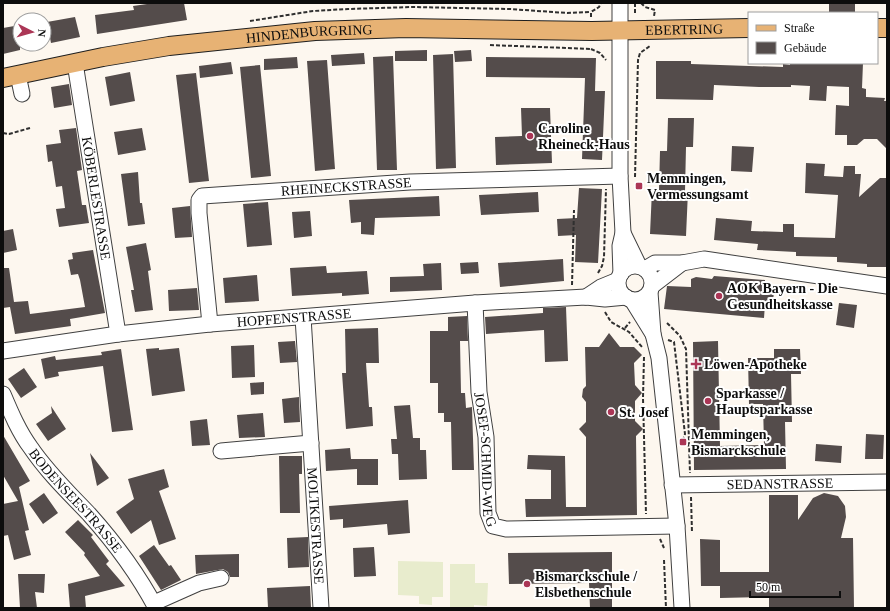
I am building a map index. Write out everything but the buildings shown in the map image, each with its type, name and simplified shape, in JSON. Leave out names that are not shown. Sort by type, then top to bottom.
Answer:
[{"type":"main road","name":"HINDENBURGRING","points":[[10,77],[75,63],[169,46],[315,31],[406,28],[530,31],[620,30]]},
{"type":"main road","name":"EBERTRING","points":[[620,30],[748,28]]},
{"type":"street","points":[[620,3],[620,176],[622,232],[620,246],[621,293],[629,299],[653,334]]},
{"type":"street","name":"KÖBERLESTRASSE","points":[[75,63],[118,334]]},
{"type":"street","points":[[10,77],[22,94]]},
{"type":"street","name":"RHEINECKSTRASSE","points":[[210,324],[199,213],[199,200],[202,196],[410,182],[620,176]]},
{"type":"street","points":[[622,232],[642,267],[650,273],[653,334],[659,358],[677,526],[682,608]]},
{"type":"street","points":[[586,297],[604,285],[620,277],[626,269],[642,267],[655,263],[682,263],[704,259],[887,286]]},
{"type":"street","points":[[629,299],[645,297],[651,289],[682,263]]},
{"type":"street","name":"HOPFENSTRASSE","points":[[3,351],[118,334],[210,324],[475,303],[586,297],[629,299]]},
{"type":"street","name":"JOSEF-SCHMID-WEG","points":[[475,303],[479,392],[486,437],[488,513],[493,526],[506,529],[677,526]]},
{"type":"street","name":"MOLTKESTRASSE","points":[[303,317],[321,608]]},
{"type":"street","name":"BODENSEESTRASSE","points":[[3,394],[17,426],[36,456],[106,534],[138,575],[155,605],[199,583],[221,578]]},
{"type":"street","points":[[221,451],[311,443]]},
{"type":"street","name":"SEDANSTRASSE","points":[[672,486],[691,492],[887,482]]},
{"type":"path","points":[[635,183],[638,60],[640,54],[644,50],[654,45],[655,10],[645,7],[641,3]]},
{"type":"path","points":[[487,45],[591,49]]},
{"type":"path","points":[[3,133],[9,134],[30,128]]},
{"type":"path","points":[[572,288],[575,226],[574,210]]},
{"type":"path","points":[[665,320],[680,336],[686,349],[691,492]]},
{"type":"path","points":[[683,442],[689,446]]},
{"type":"green space","points":[[398,561],[443,562],[443,597],[432,597],[432,605],[419,604],[419,596],[398,595]]},
{"type":"green space","points":[[450,564],[475,564],[475,583],[488,583],[487,606],[474,605],[474,608],[450,608]]},
{"type":"place","name":"Caroline Rheineck-Haus","points":[[530,136]]},
{"type":"place","name":"Memmingen, Vermessungsamt","points":[[639,186]]},
{"type":"place","name":"AOK Bayern - Die Gesundheitskasse","points":[[719,296]]},
{"type":"place","name":"Löwen-Apotheke","points":[[696,364]]},
{"type":"place","name":"Sparkasse / Hauptsparkasse","points":[[708,401]]},
{"type":"place","name":"St. Josef","points":[[611,412]]},
{"type":"place","name":"Memmingen, Bismarckschule","points":[[683,442]]},
{"type":"place","name":"Bismarckschule / Elsbethenschule","points":[[527,584]]}]
